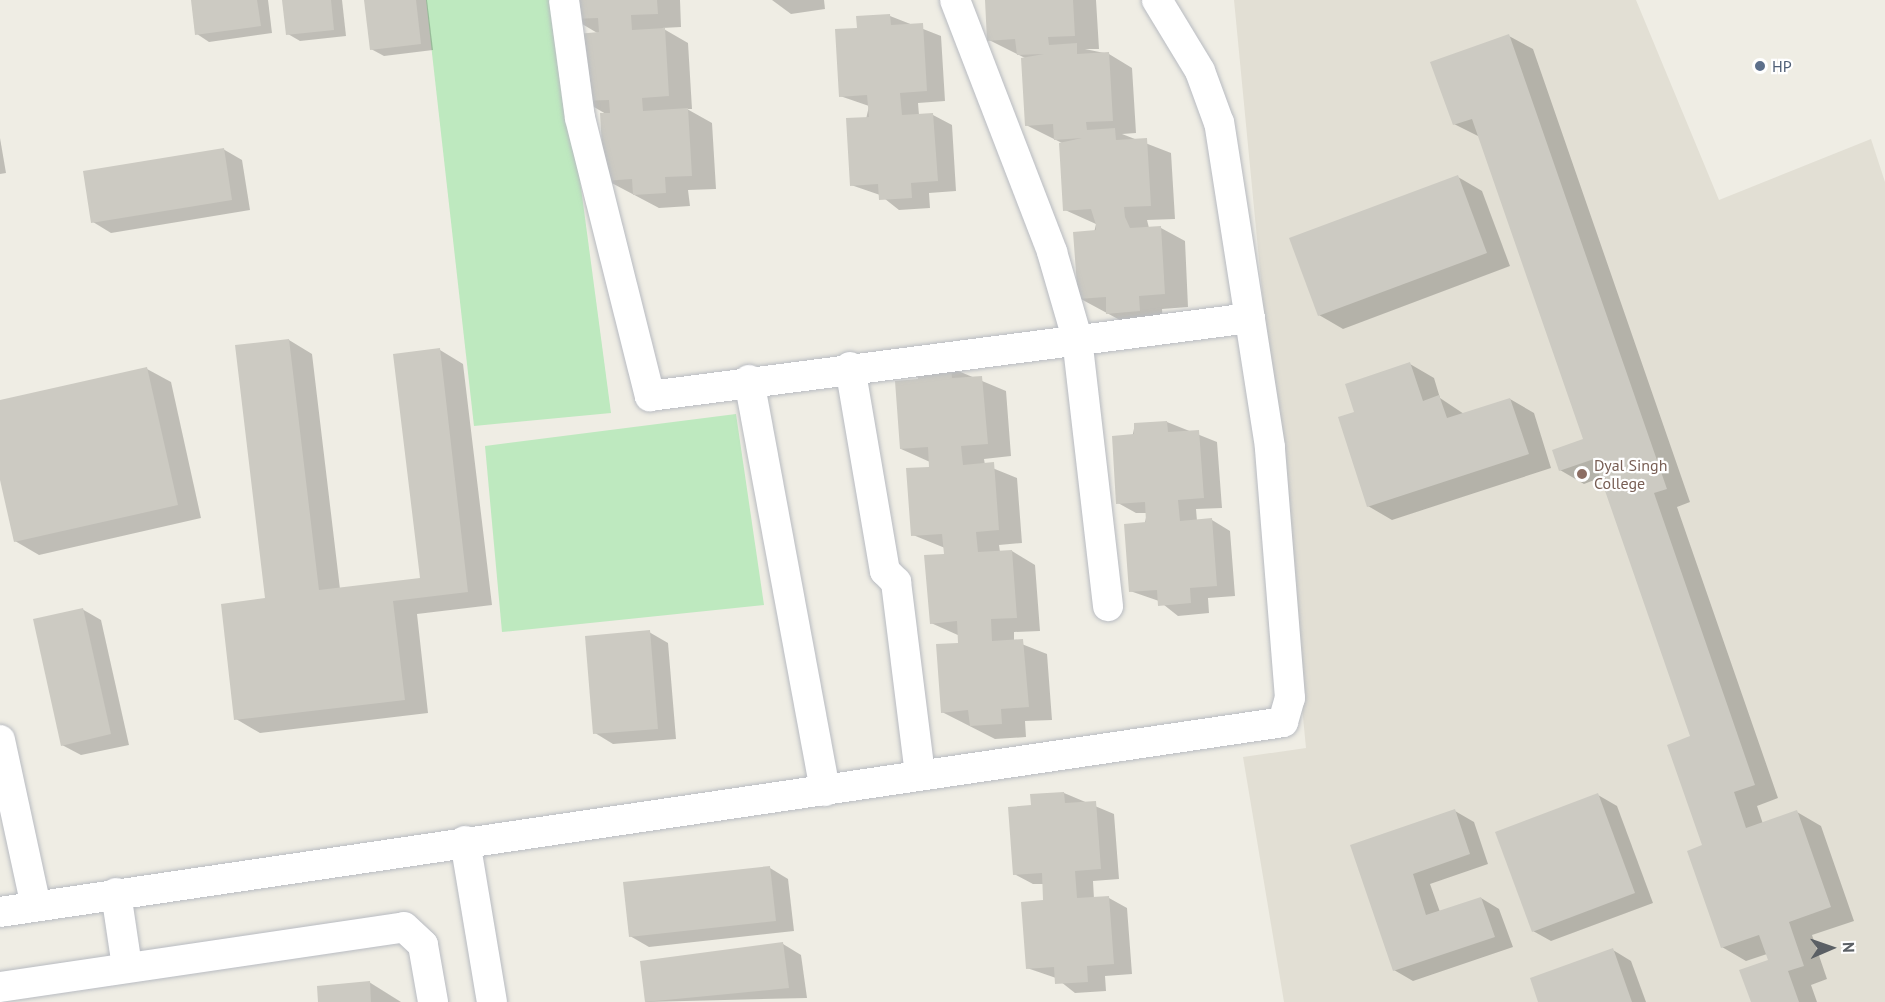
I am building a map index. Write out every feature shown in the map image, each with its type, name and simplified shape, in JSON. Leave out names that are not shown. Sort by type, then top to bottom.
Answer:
[{"type":"street","points":[[564,0],[580,118],[646,389],[657,396],[749,380],[1250,318]]},
{"type":"street","points":[[956,0],[1052,252],[1077,338],[1108,606]]},
{"type":"street","points":[[0,912],[465,841],[1272,726],[1289,714],[1270,447],[1219,123],[1200,71],[1157,0]]},
{"type":"street","points":[[850,367],[885,571],[896,582],[920,776]]},
{"type":"street","points":[[749,380],[825,791]]},
{"type":"street","points":[[0,740],[36,906]]},
{"type":"street","points":[[465,841],[492,1002]]},
{"type":"street","points":[[116,894],[126,967]]},
{"type":"street","points":[[0,987],[404,927],[423,945],[433,1002]]},
{"type":"shaded area","name":"Dyal Singh College","points":[[1234,0],[1636,0],[1719,200],[1871,139],[1885,182],[1885,1002],[1284,1002],[1243,757],[1306,748]]},
{"type":"green space","points":[[426,0],[556,0],[611,413],[474,426]]},
{"type":"green space","points":[[736,414],[764,605],[502,632],[485,446]]},
{"type":"building","points":[[191,0],[257,0],[261,26],[195,35]]},
{"type":"building","points":[[282,0],[331,0],[334,30],[286,35]]},
{"type":"building","points":[[364,0],[416,0],[421,44],[370,50]]},
{"type":"building","points":[[569,0],[657,0],[658,14],[631,15],[632,30],[665,28],[669,96],[642,98],[643,111],[688,108],[692,176],[665,177],[666,193],[633,195],[632,179],[604,181],[600,113],[610,113],[609,100],[581,101],[577,34],[599,32],[598,18],[570,19]]},
{"type":"building","points":[[985,0],[1073,0],[1075,36],[1048,37],[1049,45],[1077,43],[1077,54],[1109,52],[1113,121],[1086,122],[1087,130],[1115,128],[1116,140],[1147,138],[1151,206],[1124,207],[1125,217],[1130,228],[1161,226],[1165,294],[1139,296],[1140,311],[1106,314],[1106,297],[1078,299],[1073,232],[1096,230],[1096,225],[1091,209],[1063,211],[1059,143],[1082,138],[1054,140],[1053,124],[1025,126],[1021,58],[1044,54],[1017,55],[1015,39],[987,41]]},
{"type":"building","points":[[890,14],[891,25],[923,23],[927,91],[900,93],[902,115],[933,113],[938,181],[911,183],[912,198],[879,200],[878,184],[850,186],[846,118],[869,117],[867,95],[839,97],[835,29],[857,28],[856,16]]},
{"type":"building","points":[[1509,34],[1667,489],[1654,493],[1755,785],[1734,792],[1746,828],[1797,810],[1831,907],[1789,922],[1804,966],[1788,971],[1799,1002],[1751,1002],[1739,970],[1768,960],[1759,935],[1721,948],[1687,851],[1702,845],[1667,745],[1690,736],[1594,459],[1559,471],[1552,450],[1583,439],[1472,119],[1453,125],[1430,62]]},
{"type":"building","points":[[224,148],[232,200],[91,223],[83,171]]},
{"type":"building","points":[[1458,175],[1487,253],[1318,316],[1289,238]]},
{"type":"building","points":[[289,339],[319,590],[420,578],[393,354],[440,348],[468,592],[393,601],[405,700],[234,720],[221,604],[265,598],[235,345]]},
{"type":"building","points":[[1410,362],[1423,401],[1439,395],[1447,418],[1510,398],[1529,454],[1367,507],[1338,417],[1354,412],[1345,384]]},
{"type":"building","points":[[951,366],[952,378],[982,376],[988,444],[961,446],[963,465],[994,462],[999,530],[976,532],[978,552],[1012,550],[1017,618],[991,619],[992,641],[1023,639],[1029,707],[1001,709],[1002,724],[970,726],[968,710],[941,713],[936,644],[958,643],[957,621],[930,624],[924,555],[944,554],[942,534],[911,536],[906,468],[929,467],[928,447],[900,449],[895,381],[918,379],[917,369]]},
{"type":"building","points":[[147,367],[178,505],[14,542],[0,480],[0,400]]},
{"type":"building","points":[[1167,421],[1168,432],[1199,430],[1204,498],[1178,500],[1180,521],[1212,518],[1217,586],[1190,588],[1191,603],[1158,606],[1157,590],[1129,592],[1124,524],[1146,522],[1145,502],[1116,504],[1112,436],[1134,434],[1134,423]]},
{"type":"building","points":[[83,608],[111,734],[61,746],[33,619]]},
{"type":"building","points":[[650,630],[658,729],[593,734],[585,636]]},
{"type":"building","points":[[1064,792],[1065,803],[1096,801],[1101,869],[1075,871],[1077,898],[1109,896],[1114,964],[1087,966],[1088,982],[1055,984],[1054,967],[1026,969],[1021,902],[1043,900],[1042,873],[1013,875],[1008,807],[1031,805],[1030,794]]},
{"type":"building","points":[[1598,793],[1635,893],[1532,932],[1495,832]]},
{"type":"building","points":[[1455,809],[1470,854],[1413,874],[1426,915],[1481,897],[1495,937],[1393,971],[1350,845]]},
{"type":"building","points":[[770,866],[776,921],[629,937],[623,882]]},
{"type":"building","points":[[783,942],[789,988],[645,1002],[640,961]]},
{"type":"building","points":[[1613,948],[1632,1002],[1538,1002],[1530,978]]},
{"type":"building","points":[[370,981],[371,1002],[318,1002],[317,986]]},
{"type":"place","name":"HP","points":[[1760,66]]},
{"type":"place","name":"Dyal Singh College","points":[[1582,474]]}]
